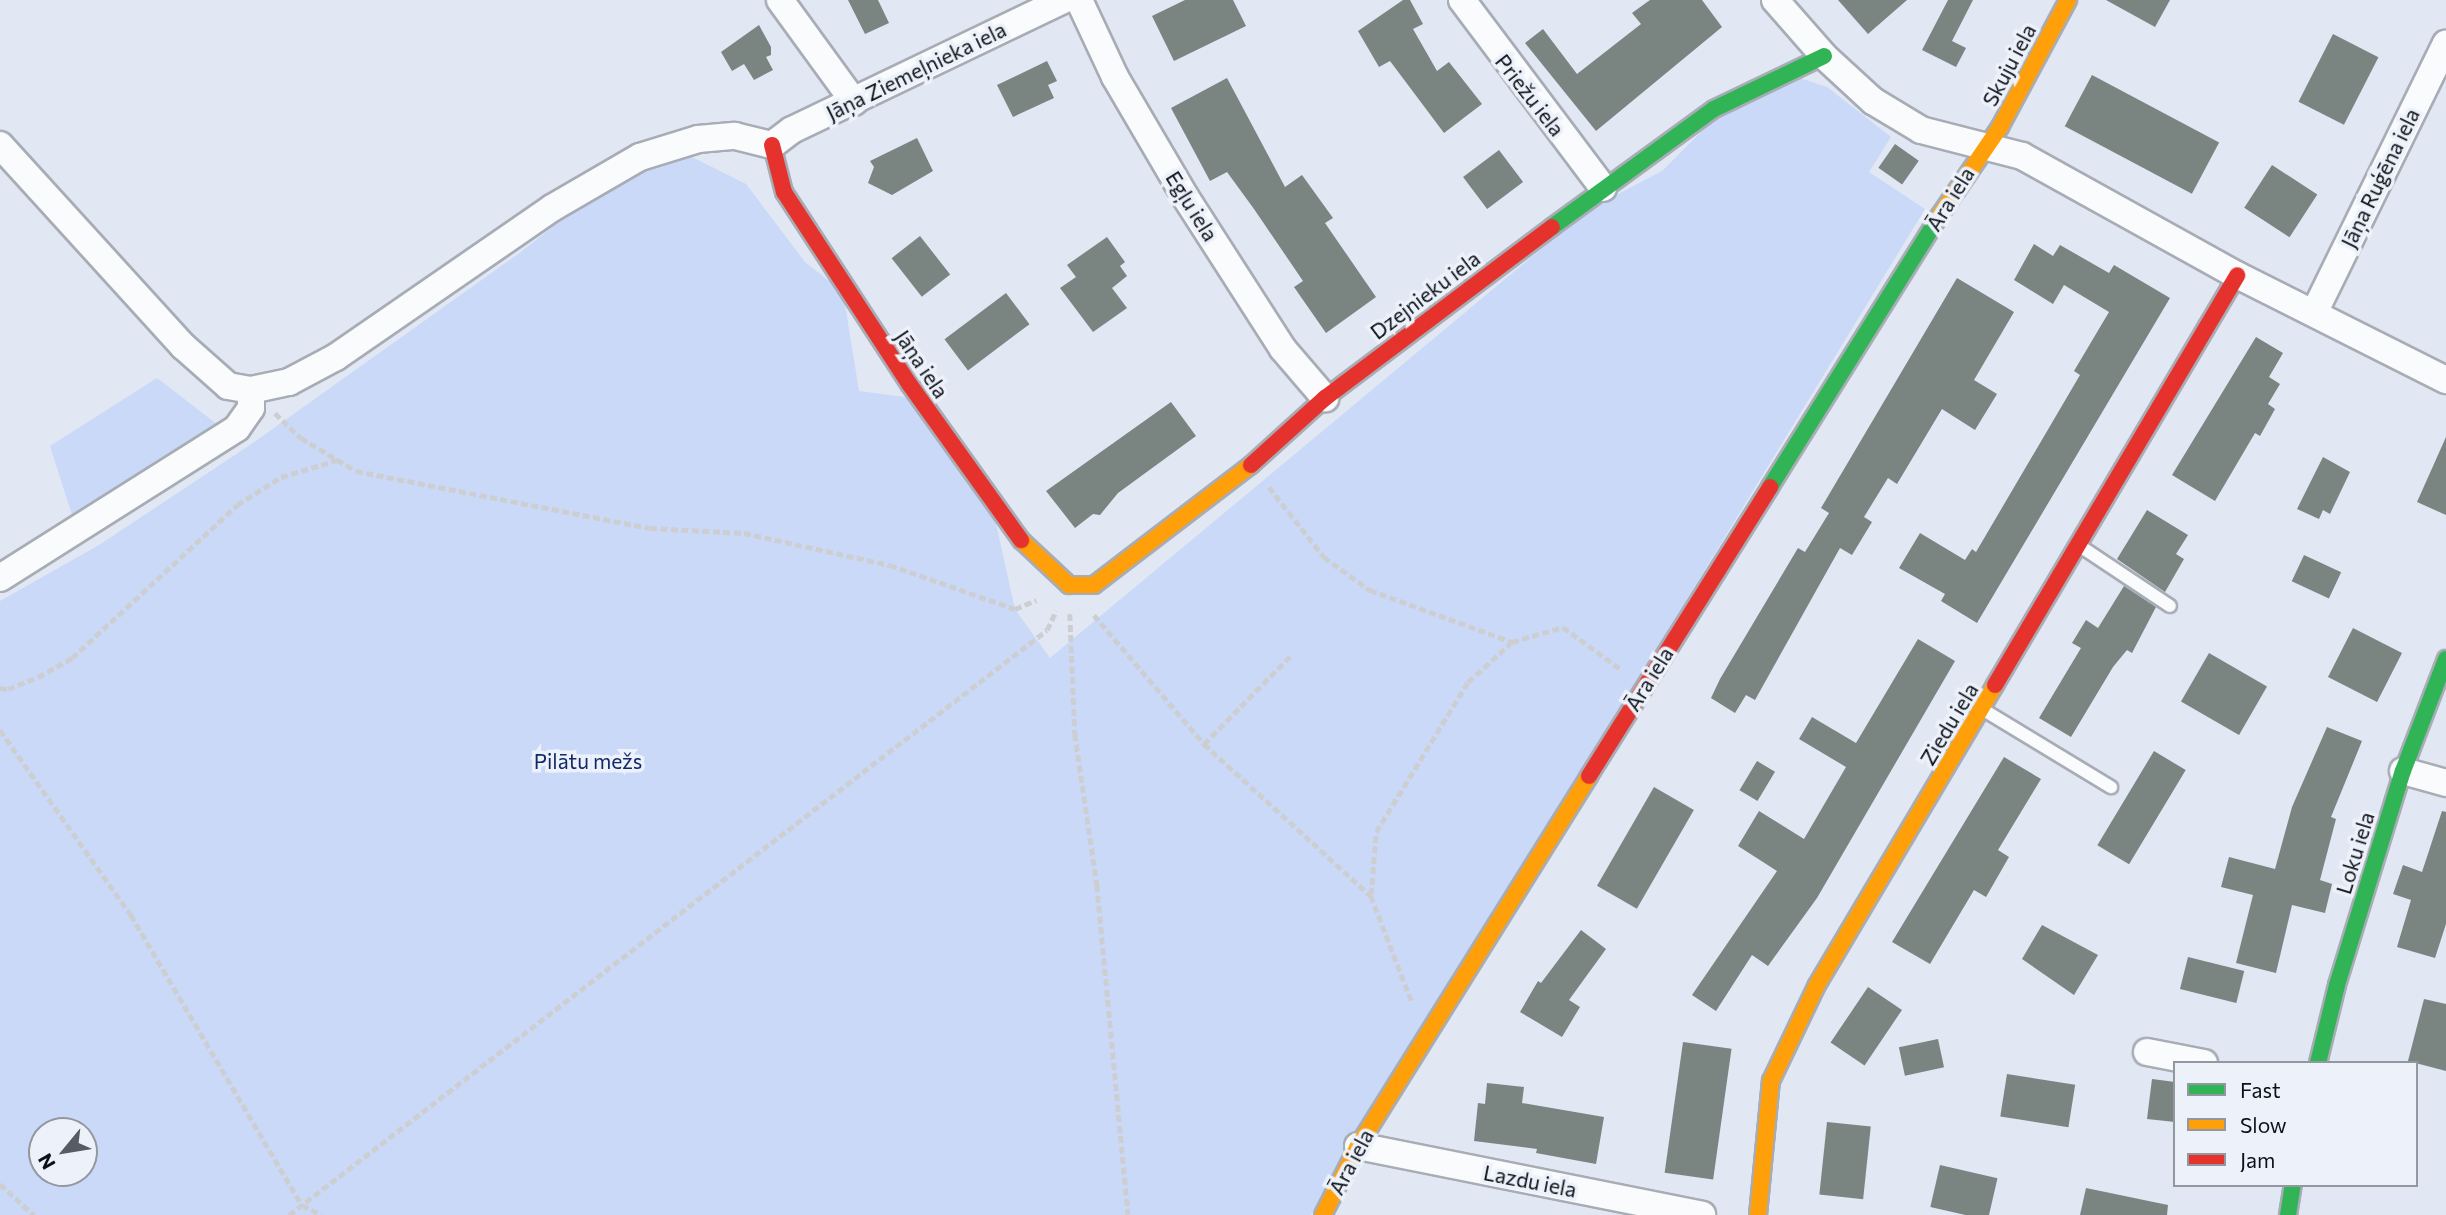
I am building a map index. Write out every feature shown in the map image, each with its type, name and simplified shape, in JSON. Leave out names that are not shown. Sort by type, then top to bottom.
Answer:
[{"type":"street","points":[[780,0],[854,102]]},
{"type":"street","name":"Jāņa Ziemeļnieka iela","points":[[772,145],[792,130],[1063,0]]},
{"type":"street","name":"Egļu iela","points":[[1079,0],[1115,77],[1185,198],[1283,349],[1325,398]]},
{"type":"street","name":"Priežu iela","points":[[1462,0],[1603,188]]},
{"type":"street","name":"Āra iela","points":[[1774,0],[1824,56],[1873,102],[1922,130],[1982,148],[2022,156],[2237,275],[2446,380]]},
{"type":"street","name":"Skuju iela","points":[[1982,148],[2000,127],[2068,0]]},
{"type":"street","name":"Jāņa Ruģēna iela","points":[[2314,313],[2446,44]]},
{"type":"street","name":"Dzejnieku iela","points":[[1069,585],[1094,585],[1251,465],[1325,398],[1603,188],[1714,109],[1824,56]]},
{"type":"street","points":[[0,145],[183,346],[228,386],[251,390],[289,382],[336,357],[552,208],[640,156],[698,139],[735,136],[772,145]]},
{"type":"street","name":"Jāņa iela","points":[[772,145],[783,192],[910,385],[1032,555],[1069,585]]},
{"type":"street","name":"Āra iela","points":[[1323,1215],[1358,1146],[1982,148]]},
{"type":"street","name":"Ziedu iela","points":[[1758,1215],[1771,1081],[1817,985],[2237,275]]},
{"type":"street","points":[[0,578],[237,428],[251,408],[251,390]]},
{"type":"street","name":"Loku iela","points":[[2318,1061],[2337,985],[2403,771],[2446,659]]},
{"type":"street","points":[[2403,771],[2446,783]]},
{"type":"street","points":[[2147,1052],[2194,1061]]},
{"type":"street","name":"Lazdu iela","points":[[1358,1146],[1702,1215]]},
{"type":"street","points":[[2288,1215],[2293,1187]]},
{"type":"lane","points":[[2079,545],[2170,606]]},
{"type":"lane","points":[[1982,709],[2111,787]]},
{"type":"path","points":[[251,390],[301,438],[356,471],[448,492],[650,528],[744,533],[890,565],[1014,609],[1069,585]]},
{"type":"path","points":[[0,688],[28,681],[72,658],[145,595],[237,505],[281,477],[337,460]]},
{"type":"path","points":[[1251,465],[1325,558],[1370,590],[1511,642]]},
{"type":"path","points":[[1069,585],[1204,744],[1371,896]]},
{"type":"path","points":[[289,1215],[1047,630],[1069,585]]},
{"type":"path","points":[[1069,585],[1075,734],[1097,885],[1128,1215]]},
{"type":"path","points":[[1428,1033],[1404,988],[1371,896],[1376,832],[1468,682],[1511,642],[1563,627],[1645,686]]},
{"type":"path","points":[[1204,744],[1292,654]]},
{"type":"path","points":[[0,730],[131,915],[302,1205],[322,1215]]},
{"type":"path","points":[[0,1184],[34,1215]]},
{"type":"green space","name":"Pilātu mežs","points":[[1797,77],[1827,87],[1891,137],[1869,172],[1925,209],[1311,1215],[0,1215],[0,601],[99,545],[250,445],[521,252],[592,195],[678,150],[746,184],[805,262],[843,292],[859,391],[912,398],[991,501],[1015,609],[1050,658],[1588,210],[1662,171],[1724,109]]},
{"type":"green space","points":[[157,378],[218,425],[73,518],[50,446]]},
{"type":"building","points":[[848,0],[878,0],[889,23],[865,34]]},
{"type":"building","points":[[1185,0],[1233,0],[1246,26],[1174,61],[1152,16]]},
{"type":"building","points":[[1403,0],[1410,0],[1423,24],[1413,29],[1437,71],[1449,62],[1482,104],[1444,133],[1390,61],[1379,67],[1358,31]]},
{"type":"building","points":[[1650,0],[1702,0],[1722,27],[1596,131],[1525,43],[1543,29],[1577,74],[1641,24],[1632,13]]},
{"type":"building","points":[[1838,0],[1907,0],[1868,34]]},
{"type":"building","points":[[1948,0],[1973,0],[1952,41],[1966,48],[1956,67],[1922,50]]},
{"type":"building","points":[[2106,0],[2170,0],[2155,27]]},
{"type":"building","points":[[759,25],[771,47],[771,55],[766,57],[773,70],[754,80],[744,64],[732,71],[721,52]]},
{"type":"building","points":[[2333,34],[2378,57],[2344,125],[2298,102]]},
{"type":"building","points":[[1047,61],[1057,81],[1048,85],[1054,98],[1013,117],[997,85]]},
{"type":"building","points":[[2092,75],[2219,143],[2192,194],[2065,126]]},
{"type":"building","points":[[1227,78],[1285,187],[1302,175],[1333,218],[1325,223],[1376,297],[1326,333],[1294,287],[1303,281],[1254,209],[1227,172],[1210,181],[1171,108]]},
{"type":"building","points":[[917,138],[933,171],[892,195],[868,183],[874,167],[870,161]]},
{"type":"building","points":[[1895,144],[1919,161],[1902,184],[1878,168]]},
{"type":"building","points":[[1499,150],[1523,182],[1487,209],[1463,177]]},
{"type":"building","points":[[2272,165],[2317,194],[2290,237],[2244,208]]},
{"type":"building","points":[[920,236],[950,275],[922,297],[892,258]]},
{"type":"building","points":[[1107,237],[1125,262],[1120,266],[1127,276],[1112,288],[1127,308],[1093,332],[1060,288],[1076,277],[1067,265]]},
{"type":"building","points":[[2034,244],[2053,256],[2060,245],[2109,273],[2114,265],[2170,298],[1977,623],[1941,601],[1945,594],[1899,568],[1920,533],[1965,560],[1972,549],[1976,552],[2080,375],[2074,371],[2109,312],[2064,285],[2053,304],[2014,280]]},
{"type":"building","points":[[1957,278],[2014,312],[1974,380],[1997,394],[1975,430],[1942,409],[1897,484],[1888,478],[1864,517],[1872,522],[1852,555],[1840,548],[1755,700],[1746,695],[1735,713],[1711,698],[1720,679],[1798,548],[1805,552],[1829,513],[1821,508]]},
{"type":"building","points":[[1006,293],[1029,324],[968,370],[945,339]]},
{"type":"building","points":[[2256,337],[2283,353],[2269,377],[2280,384],[2268,404],[2275,409],[2260,436],[2255,433],[2215,501],[2172,475]]},
{"type":"building","points":[[1171,402],[1196,436],[1118,493],[1100,515],[1093,514],[1075,528],[1046,491]]},
{"type":"building","points":[[2446,437],[2446,515],[2417,502]]},
{"type":"building","points":[[2323,457],[2350,472],[2330,514],[2323,510],[2319,519],[2297,509]]},
{"type":"building","points":[[2147,510],[2188,535],[2176,554],[2184,559],[2165,592],[2117,559]]},
{"type":"building","points":[[2304,555],[2341,572],[2329,599],[2292,581]]},
{"type":"building","points":[[2124,586],[2156,607],[2132,653],[2127,650],[2113,667],[2071,737],[2039,718],[2081,648],[2072,643],[2086,620],[2098,628]]},
{"type":"building","points":[[2353,628],[2402,653],[2377,702],[2328,677]]},
{"type":"building","points":[[1918,639],[1955,661],[1817,898],[1768,966],[1752,955],[1716,1011],[1692,995],[1777,871],[1738,846],[1759,811],[1804,839],[1846,767],[1799,739],[1812,717],[1856,743]]},
{"type":"building","points":[[2209,653],[2267,686],[2239,735],[2181,701]]},
{"type":"building","points":[[2327,727],[2362,741],[2331,817],[2336,819],[2320,880],[2332,884],[2325,913],[2292,905],[2276,973],[2236,963],[2253,895],[2221,887],[2229,857],[2275,869],[2292,807]]},
{"type":"building","points":[[2154,751],[2186,770],[2129,864],[2097,845]]},
{"type":"building","points":[[2004,757],[2041,779],[1998,850],[2009,857],[1986,897],[1974,890],[1930,964],[1892,942]]},
{"type":"building","points":[[1757,761],[1775,772],[1757,801],[1739,790]]},
{"type":"building","points":[[1654,787],[1694,810],[1637,909],[1597,886]]},
{"type":"building","points":[[2442,811],[2446,812],[2446,924],[2435,958],[2397,947],[2411,900],[2393,894],[2403,865],[2422,872]]},
{"type":"building","points":[[2042,925],[2098,955],[2074,995],[2022,959]]},
{"type":"building","points":[[1581,930],[1606,949],[1569,1000],[1580,1007],[1562,1037],[1520,1012],[1538,981],[1541,983]]},
{"type":"building","points":[[2188,957],[2244,971],[2236,1003],[2180,989]]},
{"type":"building","points":[[1868,987],[1902,1010],[1865,1065],[1831,1043]]},
{"type":"building","points":[[2424,999],[2446,1004],[2446,1071],[2418,1064],[2418,1061],[2408,1061]]},
{"type":"building","points":[[1938,1039],[1944,1067],[1905,1076],[1899,1047]]},
{"type":"building","points":[[1683,1042],[1732,1049],[1713,1180],[1665,1173]]},
{"type":"building","points":[[2007,1074],[2075,1085],[2068,1127],[2000,1116]]},
{"type":"building","points":[[2152,1079],[2173,1082],[2173,1122],[2147,1119]]},
{"type":"building","points":[[1487,1083],[1524,1087],[1522,1103],[1604,1117],[1596,1164],[1536,1153],[1537,1149],[1474,1141],[1478,1103],[1485,1104]]},
{"type":"building","points":[[1827,1122],[1871,1127],[1863,1199],[1819,1195]]},
{"type":"building","points":[[1940,1165],[1997,1178],[1989,1215],[1965,1215],[1930,1207]]},
{"type":"building","points":[[2086,1188],[2168,1205],[2167,1215],[2080,1215]]},
{"type":"traffic: fast","points":[[1552,227],[1714,109],[1824,56]]},
{"type":"traffic: fast","points":[[1770,487],[1938,218]]},
{"type":"traffic: fast","points":[[2318,1061],[2337,985],[2403,771],[2446,659]]},
{"type":"traffic: fast","points":[[2288,1215],[2293,1187]]},
{"type":"traffic: slow","points":[[1938,218],[2000,127],[2068,0]]},
{"type":"traffic: slow","points":[[1021,540],[1069,585],[1094,585],[1251,465]]},
{"type":"traffic: slow","points":[[1758,1215],[1771,1081],[1817,985],[1995,685]]},
{"type":"traffic: slow","points":[[1323,1215],[1358,1146],[1589,776]]},
{"type":"traffic: jam","points":[[772,145],[784,192],[910,385],[1021,540]]},
{"type":"traffic: jam","points":[[1251,465],[1325,398],[1552,227]]},
{"type":"traffic: jam","points":[[1995,685],[2237,275]]},
{"type":"traffic: jam","points":[[1589,776],[1770,487]]}]
